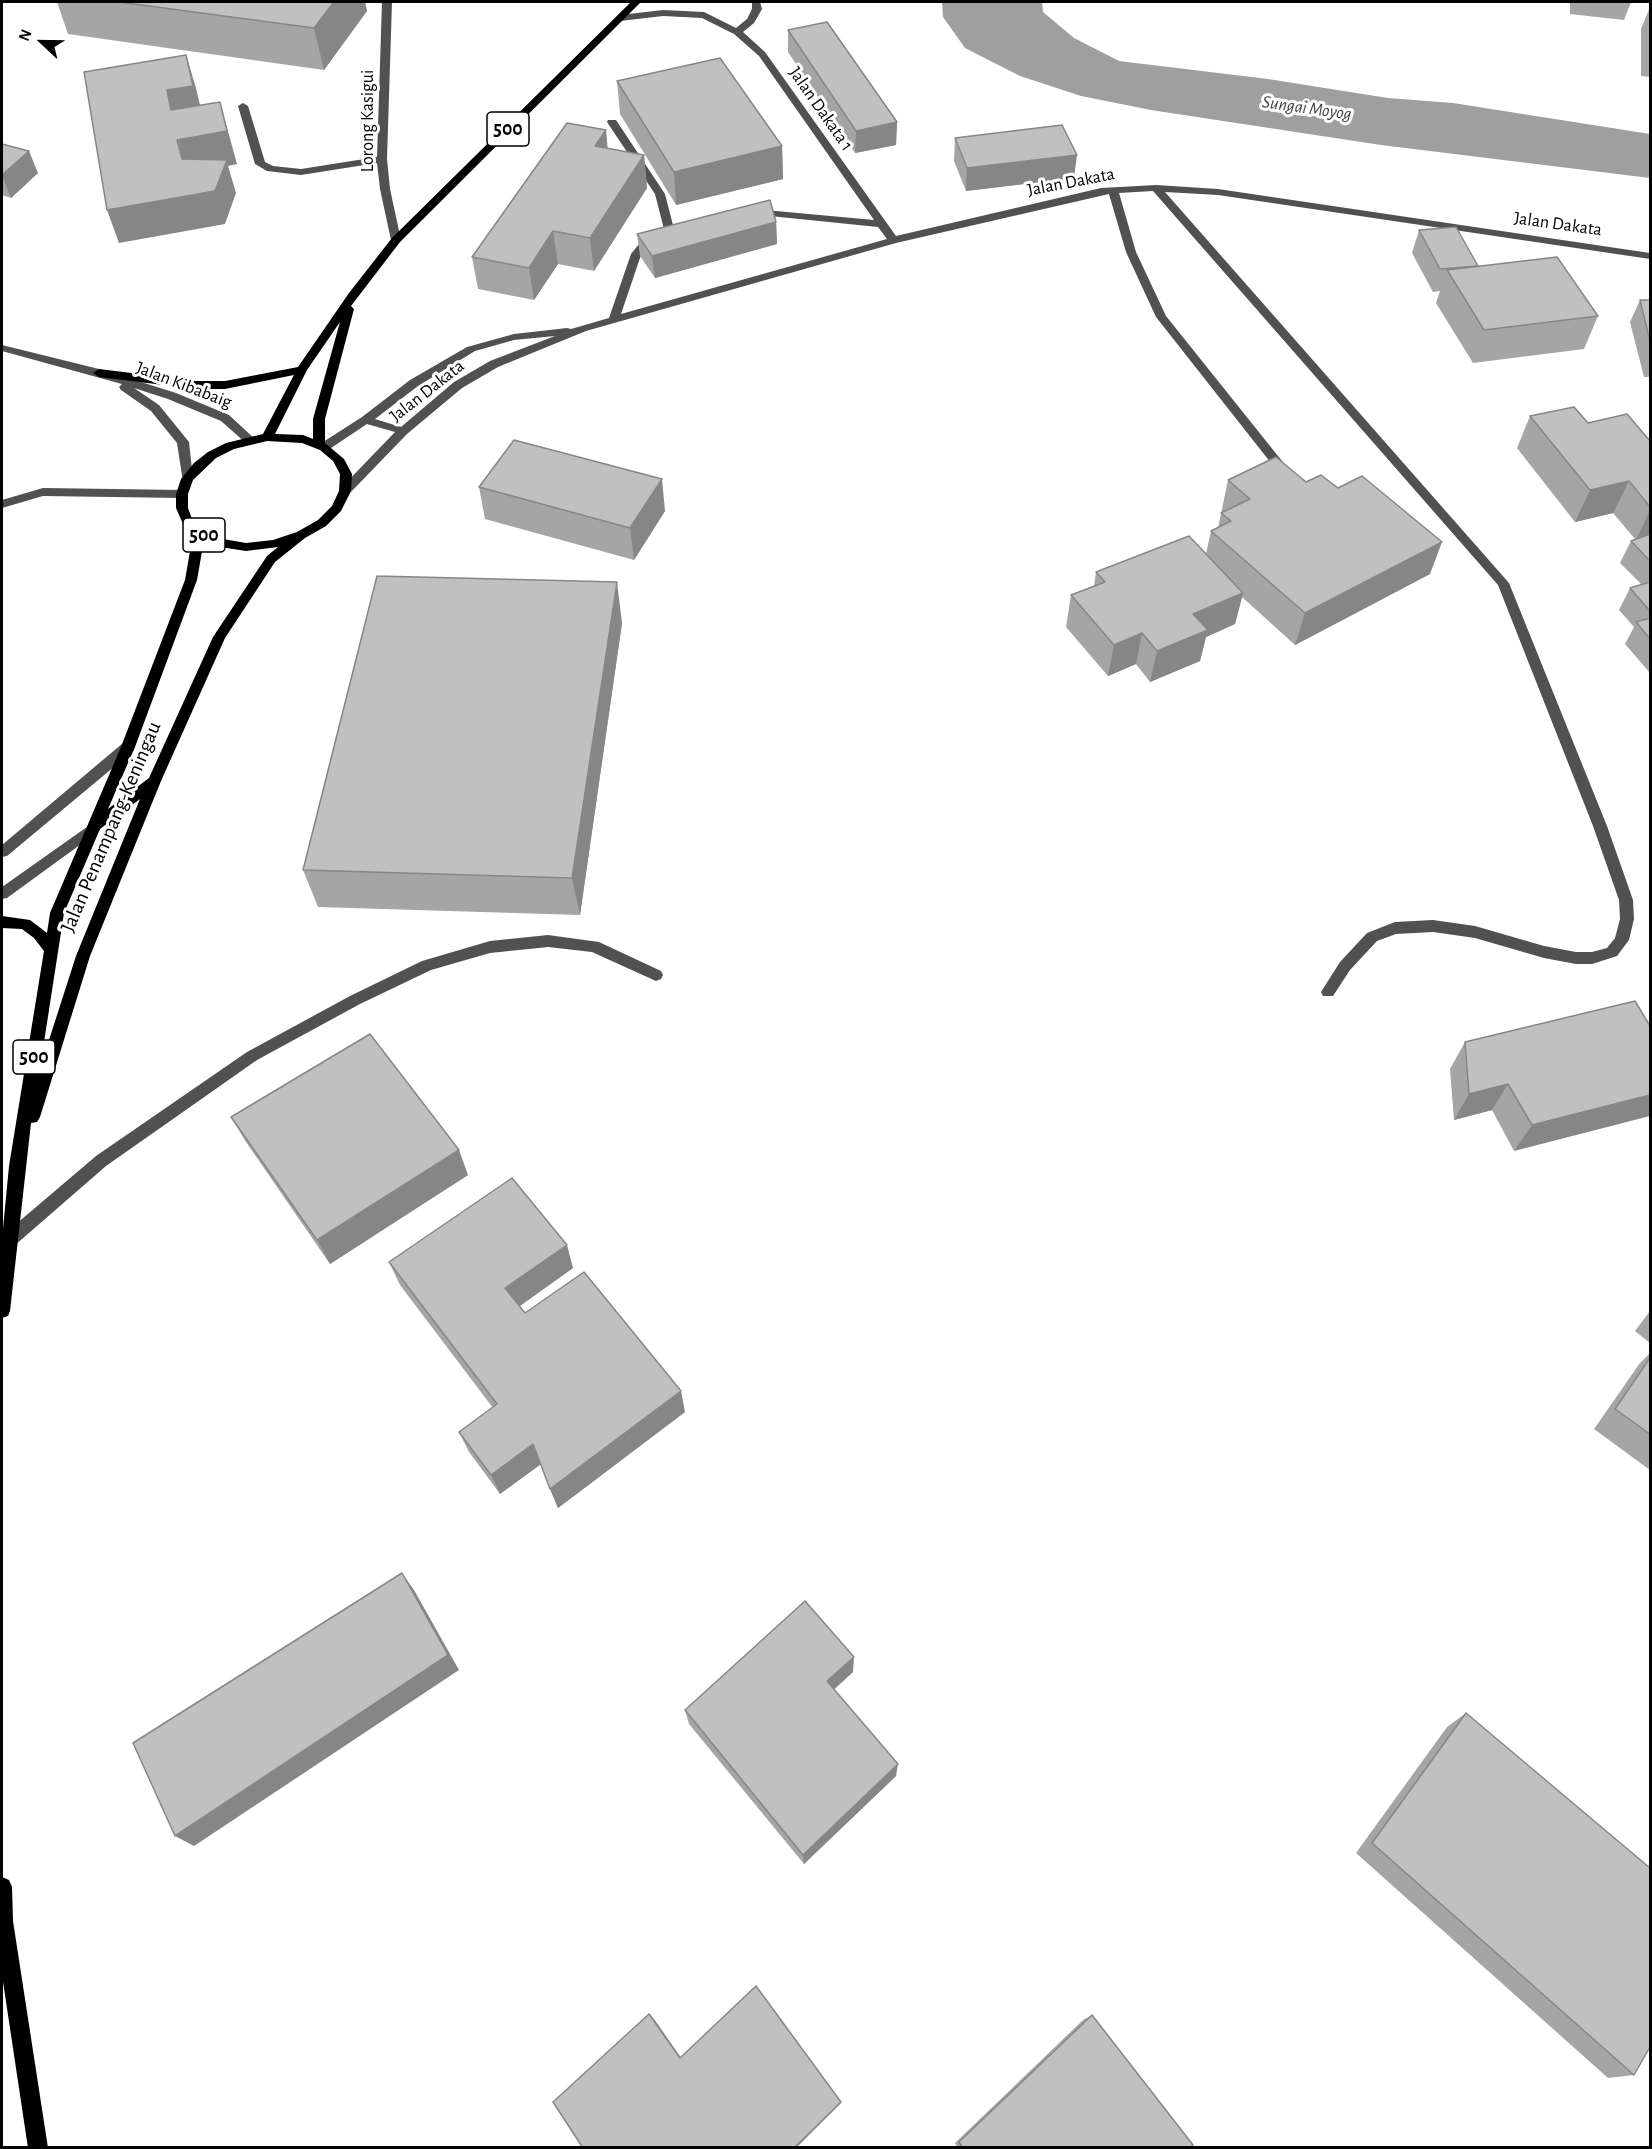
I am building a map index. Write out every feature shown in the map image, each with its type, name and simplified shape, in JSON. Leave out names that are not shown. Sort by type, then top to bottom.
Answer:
[{"type":"main road","name":"500","points":[[267,437],[302,370],[353,295],[396,240],[636,2]]},
{"type":"main road","name":"500","points":[[345,491],[338,508],[322,523],[301,536],[274,544],[246,547],[220,543],[199,533],[187,521],[182,508],[182,494],[188,479],[198,466],[212,455],[230,446],[267,437],[294,438],[321,446],[319,419],[353,295]]},
{"type":"main road","points":[[99,373],[196,385],[225,385],[250,382],[302,370]]},
{"type":"main road","points":[[321,446],[338,459],[346,474],[345,491]]},
{"type":"main road","name":"Jalan Penampang-Keningau","points":[[2,1311],[17,1166],[57,913],[128,747],[191,580],[199,533]]},
{"type":"main road","name":"Jalan Penampang-Keningau","points":[[17,1166],[83,956],[154,781],[219,637],[271,559],[301,536]]},
{"type":"main road","points":[[94,827],[154,781]]},
{"type":"main road","points":[[2,922],[25,924],[39,934],[50,948]]},
{"type":"main road","points":[[2,1887],[3,1921],[38,2148]]},
{"type":"street","name":"Lorong Kasigui","points":[[387,2],[382,159],[385,189],[396,240]]},
{"type":"street","points":[[700,2],[704,15]]},
{"type":"street","points":[[737,32],[751,21],[757,9],[756,2]]},
{"type":"street","name":"Jalan Dakata 1","points":[[620,18],[663,13],[704,15],[737,32],[762,54],[893,240]]},
{"type":"street","points":[[243,106],[260,164],[272,169],[301,172],[382,159]]},
{"type":"street","points":[[612,122],[660,194],[676,235],[642,246],[636,254],[613,321]]},
{"type":"street","points":[[1155,188],[1503,584],[1600,826],[1626,900],[1627,920],[1623,940],[1612,952],[1592,958],[1576,958],[1544,952],[1475,932],[1432,926],[1395,928],[1372,937],[1345,966],[1328,992]]},
{"type":"street","name":"Jalan Dakata","points":[[345,491],[403,431],[458,385],[494,364],[582,330],[893,240],[1101,191],[1155,188],[1218,192],[1650,256]]},
{"type":"street","points":[[1113,191],[1131,252],[1161,317],[1292,482]]},
{"type":"street","points":[[742,213],[759,212],[882,224]]},
{"type":"street","name":"Jalan Dakata","points":[[321,446],[366,420],[414,383],[471,350],[514,337],[582,330]]},
{"type":"street","name":"Jalan Kibabaig","points":[[2,348],[99,373],[172,396],[211,412],[238,427],[250,440]]},
{"type":"street","name":"Jalan Kibabaig","points":[[99,373],[136,392],[170,424],[183,442],[188,479]]},
{"type":"street","points":[[366,420],[403,431]]},
{"type":"street","points":[[2,504],[43,492],[182,494]]},
{"type":"street","points":[[4,847],[128,747]]},
{"type":"street","points":[[2,894],[94,827]]},
{"type":"street","points":[[8,1241],[101,1161],[252,1056],[355,1000],[427,965],[490,947],[548,941],[594,946],[656,975]]},
{"type":"water","name":"Sungai Moyog","points":[[942,2],[1042,2],[1043,12],[1074,38],[1119,61],[1268,79],[1388,98],[1453,103],[1650,134],[1650,178],[1381,145],[1151,110],[1081,96],[1020,76],[965,48],[943,17]]},
{"type":"building","points":[[119,2],[334,2],[314,28]]},
{"type":"building","points":[[827,22],[897,122],[856,131],[788,30]]},
{"type":"building","points":[[186,55],[193,86],[167,90],[171,110],[220,102],[227,131],[177,140],[182,159],[227,160],[215,191],[107,210],[84,72]]},
{"type":"building","points":[[720,58],[782,146],[674,172],[617,81]]},
{"type":"building","points":[[567,123],[606,130],[595,146],[644,155],[590,238],[553,231],[529,268],[472,257]]},
{"type":"building","points":[[1062,125],[1077,155],[967,168],[955,138]]},
{"type":"building","points":[[2,144],[29,151],[2,175]]},
{"type":"building","points":[[770,200],[776,222],[652,256],[637,234]]},
{"type":"building","points":[[1456,227],[1478,266],[1440,269],[1419,230]]},
{"type":"building","points":[[1557,257],[1598,316],[1484,330],[1447,270]]},
{"type":"building","points":[[1640,300],[1650,300],[1650,341]]},
{"type":"building","points":[[1574,407],[1588,423],[1627,414],[1650,441],[1650,507],[1629,481],[1590,490],[1530,416]]},
{"type":"building","points":[[514,440],[662,479],[630,528],[479,487]]},
{"type":"building","points":[[1276,457],[1306,482],[1321,475],[1338,488],[1362,476],[1442,542],[1305,613],[1211,531],[1231,521],[1221,513],[1250,499],[1228,480]]},
{"type":"building","points":[[1650,534],[1650,561],[1631,541]]},
{"type":"building","points":[[1189,536],[1243,593],[1193,614],[1208,630],[1157,651],[1142,633],[1114,645],[1071,595],[1105,582],[1096,572]]},
{"type":"building","points":[[377,576],[617,582],[572,878],[303,870]]},
{"type":"building","points":[[1650,582],[1650,611],[1630,588]]},
{"type":"building","points":[[1650,618],[1650,639],[1636,622]]},
{"type":"building","points":[[1635,1001],[1650,1026],[1650,1095],[1532,1125],[1508,1084],[1469,1094],[1465,1042]]},
{"type":"building","points":[[370,1034],[459,1150],[317,1240],[231,1117]]},
{"type":"building","points":[[512,1178],[567,1245],[505,1288],[525,1313],[584,1272],[681,1391],[550,1489],[533,1444],[491,1475],[459,1432],[497,1404],[389,1262]]},
{"type":"building","points":[[1650,1358],[1650,1434],[1615,1409]]},
{"type":"building","points":[[402,1573],[448,1655],[175,1836],[133,1743]]},
{"type":"building","points":[[805,1601],[854,1657],[827,1681],[898,1764],[803,1855],[685,1710]]},
{"type":"building","points":[[1466,1713],[1650,1868],[1650,2047],[1634,2075],[1372,1843]]},
{"type":"building","points":[[756,1986],[841,2102],[794,2148],[583,2148],[553,2102],[649,2014],[680,2058]]},
{"type":"building","points":[[1092,2015],[1193,2145],[1190,2148],[963,2148],[959,2142]]}]
